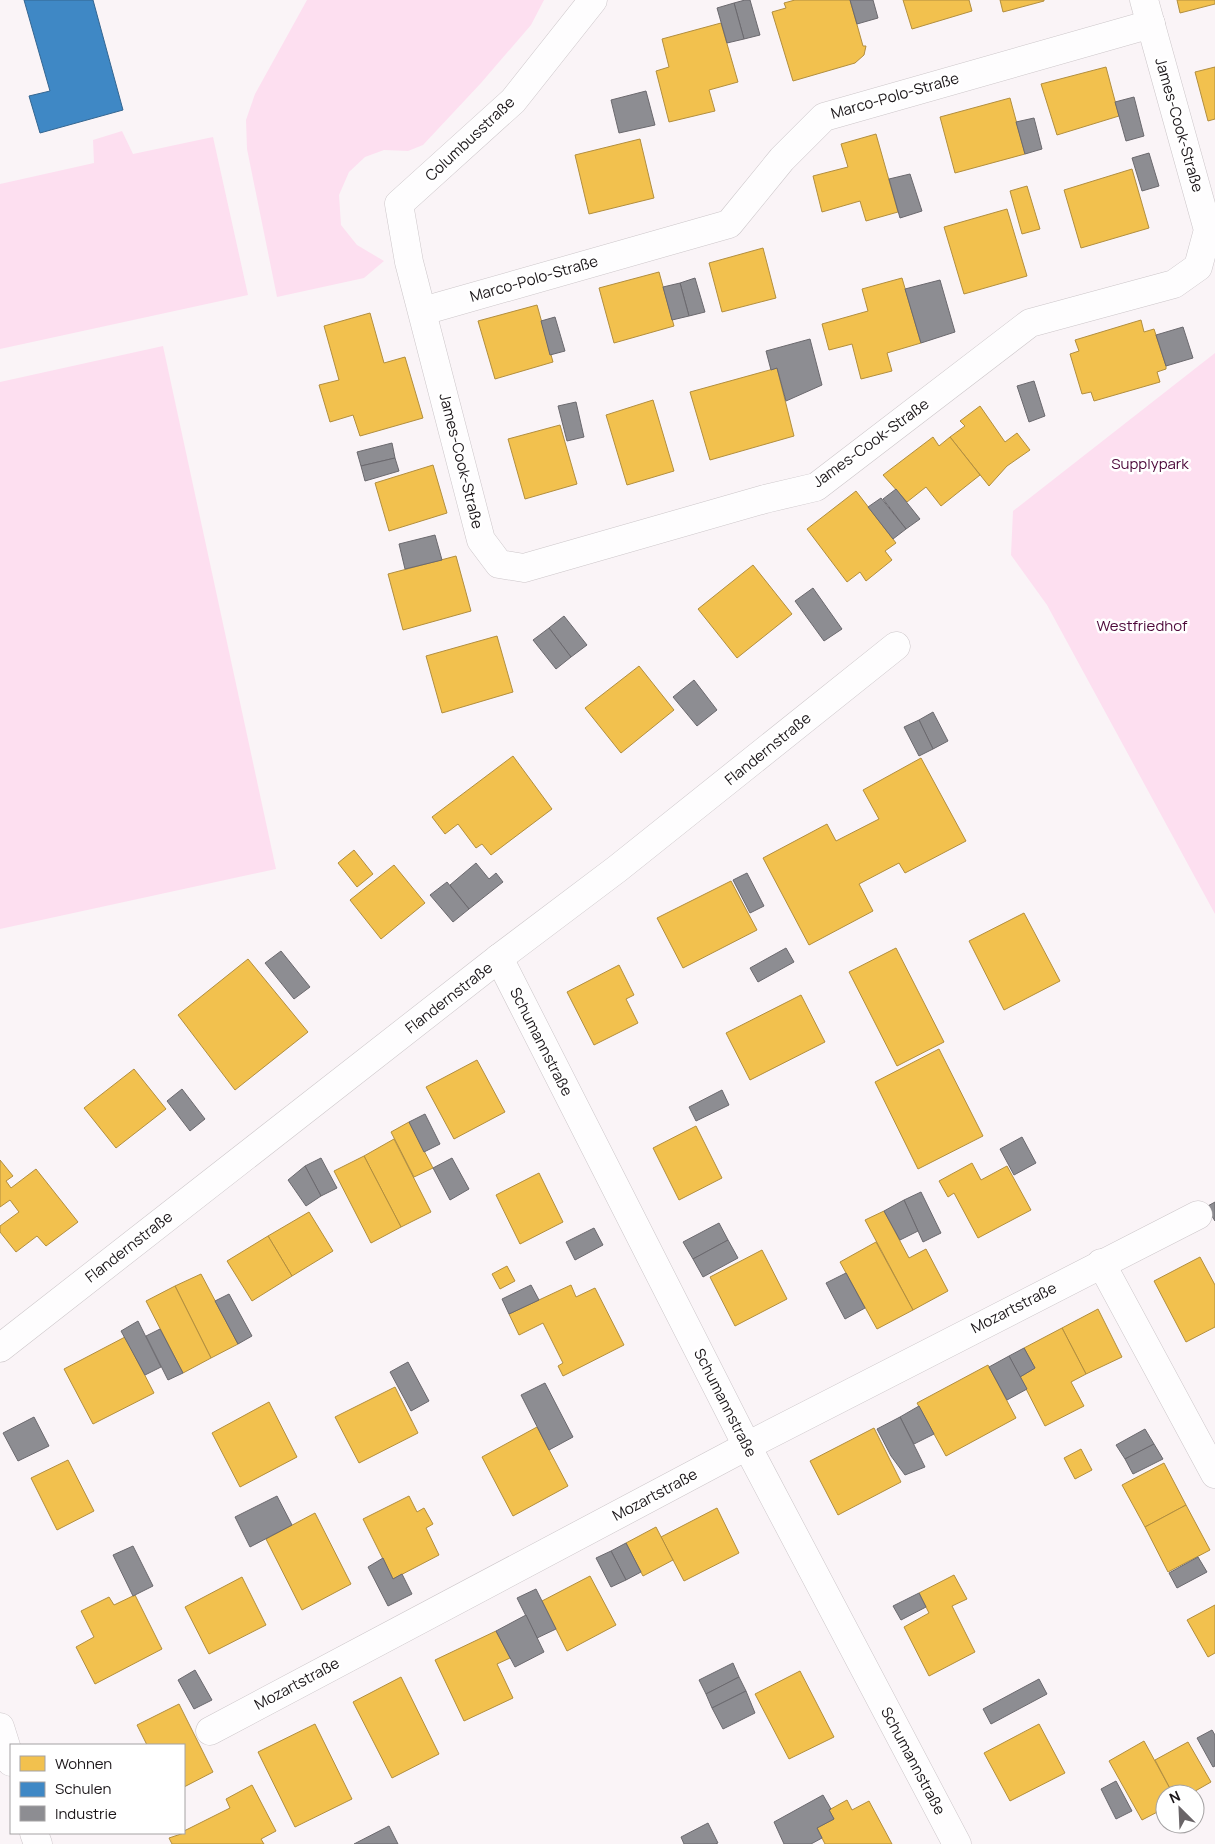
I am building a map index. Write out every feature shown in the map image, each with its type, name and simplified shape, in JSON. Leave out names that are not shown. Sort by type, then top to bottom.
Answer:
[{"type":"main road","name":"Columbusstraße","points":[[398,204],[513,101],[593,0]]},
{"type":"main road","name":"James-Cook-Straße","points":[[398,204],[409,262],[481,540],[499,564],[524,568],[765,499],[816,487],[1030,323],[1174,284],[1198,267],[1208,230],[1148,12]]},
{"type":"main road","name":"Marco-Polo-Straße","points":[[422,311],[729,224],[782,159],[824,117],[1148,12]]},
{"type":"main road","name":"Flandernstraße","points":[[0,1348],[499,958],[617,869],[896,646]]},
{"type":"main road","name":"Schumannstraße","points":[[499,958],[747,1446],[957,1844]]},
{"type":"main road","name":"Mozartstraße","points":[[210,1731],[747,1446],[1198,1215]]},
{"type":"main road","points":[[1102,1263],[1215,1474]]},
{"type":"main road","points":[[0,1727],[10,1759]]},
{"type":"green space","points":[[307,0],[544,0],[531,25],[481,83],[423,145],[408,151],[384,150],[365,157],[349,172],[339,195],[341,225],[357,245],[384,261],[364,278],[277,297],[247,149],[246,120],[255,94]]},
{"type":"green space","points":[[122,131],[133,154],[213,137],[248,295],[0,349],[0,184],[94,163],[93,140]]},
{"type":"green space","points":[[163,346],[276,869],[0,929],[0,382]]},
{"type":"green space","name":"Westfriedhof","points":[[1215,353],[1215,914],[1047,605],[1011,555],[1013,511]]},
{"type":"building: Wohnen","points":[[795,0],[850,0],[863,46],[866,46],[864,55],[855,63],[793,81],[772,12],[786,8],[784,3]]},
{"type":"building: Wohnen","points":[[903,0],[969,0],[972,11],[912,29]]},
{"type":"building: Wohnen","points":[[1000,0],[1044,0],[1044,1],[1003,12]]},
{"type":"building: Wohnen","points":[[1177,0],[1215,0],[1215,4],[1180,13]]},
{"type":"building: Wohnen","points":[[721,23],[738,82],[709,90],[715,111],[669,122],[656,71],[669,67],[662,39]]},
{"type":"building: Wohnen","points":[[1106,67],[1119,116],[1057,135],[1041,84]]},
{"type":"building: Wohnen","points":[[1215,67],[1215,119],[1208,121],[1195,72]]},
{"type":"building: Wohnen","points":[[1010,98],[1025,154],[955,173],[940,117]]},
{"type":"building: Wohnen","points":[[876,134],[898,212],[866,221],[860,201],[822,212],[813,176],[848,167],[841,144]]},
{"type":"building: Wohnen","points":[[640,139],[654,198],[589,214],[575,155]]},
{"type":"building: Wohnen","points":[[1132,169],[1149,228],[1081,248],[1064,190]]},
{"type":"building: Wohnen","points":[[1027,186],[1040,229],[1022,234],[1010,191]]},
{"type":"building: Wohnen","points":[[1007,209],[1027,276],[964,294],[944,227]]},
{"type":"building: Wohnen","points":[[763,248],[776,298],[722,312],[709,263]]},
{"type":"building: Wohnen","points":[[659,272],[674,326],[614,343],[599,288]]},
{"type":"building: Wohnen","points":[[902,278],[921,343],[887,353],[892,371],[861,379],[852,344],[829,350],[822,324],[868,311],[862,289]]},
{"type":"building: Wohnen","points":[[537,305],[553,362],[495,379],[478,321]]},
{"type":"building: Wohnen","points":[[370,313],[384,363],[405,357],[423,418],[360,436],[353,415],[330,422],[319,385],[339,380],[324,326]]},
{"type":"building: Wohnen","points":[[1141,320],[1144,332],[1154,329],[1166,366],[1166,369],[1157,372],[1160,382],[1094,401],[1091,392],[1082,394],[1070,354],[1079,351],[1075,340]]},
{"type":"building: Wohnen","points":[[777,368],[794,436],[710,460],[690,392]]},
{"type":"building: Wohnen","points":[[653,400],[674,471],[627,485],[606,415]]},
{"type":"building: Wohnen","points":[[980,406],[1005,442],[1017,433],[1030,450],[1007,466],[989,486],[950,437],[965,426],[960,421]]},
{"type":"building: Wohnen","points":[[560,425],[577,484],[525,499],[508,439]]},
{"type":"building: Wohnen","points":[[933,437],[939,446],[950,437],[980,475],[941,506],[926,487],[907,502],[883,475]]},
{"type":"building: Wohnen","points":[[433,465],[447,513],[389,531],[375,483]]},
{"type":"building: Wohnen","points":[[856,491],[896,543],[885,551],[892,560],[866,581],[860,572],[847,582],[807,529]]},
{"type":"building: Wohnen","points":[[456,556],[471,611],[403,630],[388,574]]},
{"type":"building: Wohnen","points":[[753,565],[792,614],[737,658],[698,609]]},
{"type":"building: Wohnen","points":[[497,636],[513,692],[442,713],[426,656]]},
{"type":"building: Wohnen","points":[[639,666],[674,710],[621,753],[585,708]]},
{"type":"building: Wohnen","points":[[513,756],[552,809],[491,855],[482,844],[476,848],[458,824],[445,834],[432,817]]},
{"type":"building: Wohnen","points":[[921,758],[966,841],[905,873],[899,863],[859,884],[873,911],[809,945],[763,858],[827,824],[836,841],[879,819],[863,790]]},
{"type":"building: Wohnen","points":[[354,850],[373,874],[357,887],[338,863]]},
{"type":"building: Wohnen","points":[[394,865],[425,903],[381,939],[350,900]]},
{"type":"building: Wohnen","points":[[731,881],[757,930],[683,968],[657,918]]},
{"type":"building: Wohnen","points":[[1024,913],[1060,981],[1004,1010],[969,941]]},
{"type":"building: Wohnen","points":[[896,948],[944,1042],[897,1066],[849,972]]},
{"type":"building: Wohnen","points":[[248,959],[308,1032],[235,1090],[178,1015]]},
{"type":"building: Wohnen","points":[[619,965],[634,995],[626,999],[638,1023],[594,1045],[567,992]]},
{"type":"building: Wohnen","points":[[801,995],[825,1042],[750,1080],[726,1033]]},
{"type":"building: Wohnen","points":[[939,1049],[983,1136],[918,1169],[875,1082]]},
{"type":"building: Wohnen","points":[[477,1060],[505,1112],[454,1139],[426,1087]]},
{"type":"building: Wohnen","points":[[134,1069],[166,1109],[116,1148],[84,1108]]},
{"type":"building: Wohnen","points":[[409,1122],[433,1168],[414,1177],[391,1132]]},
{"type":"building: Wohnen","points":[[696,1126],[722,1178],[679,1200],[653,1148]]},
{"type":"building: Wohnen","points":[[394,1139],[431,1212],[401,1227],[364,1156]]},
{"type":"building: Wohnen","points":[[364,1156],[401,1227],[371,1243],[334,1171]]},
{"type":"building: Wohnen","points":[[0,1160],[13,1176],[6,1181],[11,1188],[36,1169],[78,1222],[46,1246],[37,1236],[16,1252],[0,1232],[0,1226],[19,1212],[10,1200],[0,1207]]},
{"type":"building: Wohnen","points":[[972,1163],[981,1180],[1007,1166],[1031,1210],[978,1238],[954,1193],[948,1197],[939,1181]]},
{"type":"building: Wohnen","points":[[539,1173],[563,1222],[520,1244],[496,1195]]},
{"type":"building: Wohnen","points":[[884,1211],[909,1258],[926,1249],[948,1291],[913,1310],[865,1220]]},
{"type":"building: Wohnen","points":[[309,1212],[333,1251],[292,1276],[268,1236]]},
{"type":"building: Wohnen","points":[[268,1236],[292,1276],[252,1301],[227,1261]]},
{"type":"building: Wohnen","points":[[876,1242],[913,1310],[877,1329],[840,1262]]},
{"type":"building: Wohnen","points":[[762,1250],[787,1299],[735,1326],[710,1277]]},
{"type":"building: Wohnen","points":[[1200,1257],[1215,1285],[1215,1327],[1186,1342],[1154,1281]]},
{"type":"building: Wohnen","points":[[507,1266],[515,1281],[500,1289],[492,1274]]},
{"type":"building: Wohnen","points":[[201,1274],[238,1344],[211,1358],[175,1286]]},
{"type":"building: Wohnen","points":[[571,1285],[576,1297],[595,1288],[624,1345],[563,1376],[558,1366],[563,1363],[543,1323],[519,1335],[509,1314]]},
{"type":"building: Wohnen","points":[[175,1286],[211,1358],[183,1373],[146,1301]]},
{"type":"building: Wohnen","points":[[1098,1309],[1122,1357],[1086,1374],[1062,1328]]},
{"type":"building: Wohnen","points":[[1062,1328],[1086,1374],[1071,1382],[1084,1406],[1045,1426],[1020,1377],[1035,1368],[1024,1348]]},
{"type":"building: Wohnen","points":[[125,1337],[154,1393],[93,1424],[64,1369]]},
{"type":"building: Wohnen","points":[[988,1365],[1016,1418],[946,1456],[917,1403]]},
{"type":"building: Wohnen","points":[[395,1387],[418,1433],[359,1463],[335,1417]]},
{"type":"building: Wohnen","points":[[269,1402],[297,1457],[240,1487],[212,1433]]},
{"type":"building: Wohnen","points":[[537,1427],[568,1486],[513,1516],[482,1457]]},
{"type":"building: Wohnen","points":[[874,1428],[901,1482],[838,1515],[810,1461]]},
{"type":"building: Wohnen","points":[[1081,1449],[1092,1470],[1075,1479],[1064,1458]]},
{"type":"building: Wohnen","points":[[68,1460],[94,1511],[57,1530],[31,1478]]},
{"type":"building: Wohnen","points":[[1164,1463],[1186,1505],[1145,1527],[1122,1485]]},
{"type":"building: Wohnen","points":[[409,1496],[417,1512],[424,1508],[433,1524],[426,1528],[439,1555],[393,1579],[363,1519]]},
{"type":"building: Wohnen","points":[[1186,1505],[1210,1550],[1168,1572],[1145,1527]]},
{"type":"building: Wohnen","points":[[717,1508],[739,1553],[684,1581],[661,1537]]},
{"type":"building: Wohnen","points":[[315,1513],[351,1584],[302,1610],[266,1539]]},
{"type":"building: Wohnen","points":[[656,1527],[673,1560],[643,1576],[626,1543]]},
{"type":"building: Wohnen","points":[[954,1575],[967,1599],[952,1606],[975,1652],[929,1676],[904,1627],[929,1613],[919,1593]]},
{"type":"building: Wohnen","points":[[590,1576],[616,1625],[567,1651],[542,1601]]},
{"type":"building: Wohnen","points":[[242,1577],[266,1625],[209,1654],[185,1607]]},
{"type":"building: Wohnen","points":[[135,1595],[162,1649],[95,1684],[76,1647],[94,1637],[81,1611],[109,1597],[114,1605]]},
{"type":"building: Wohnen","points":[[1215,1605],[1215,1653],[1208,1657],[1187,1620]]},
{"type":"building: Wohnen","points":[[496,1631],[510,1658],[497,1664],[513,1698],[464,1721],[435,1660]]},
{"type":"building: Wohnen","points":[[800,1671],[834,1737],[789,1759],[755,1694]]},
{"type":"building: Wohnen","points":[[401,1677],[439,1754],[392,1778],[353,1702]]},
{"type":"building: Wohnen","points":[[179,1704],[213,1772],[185,1786],[185,1744],[146,1744],[137,1725]]},
{"type":"building: Wohnen","points":[[315,1724],[352,1799],[295,1827],[258,1752]]},
{"type":"building: Wohnen","points":[[1039,1724],[1065,1773],[1010,1801],[984,1753]]},
{"type":"building: Wohnen","points":[[1144,1741],[1168,1784],[1155,1784],[1155,1813],[1142,1820],[1109,1761]]},
{"type":"building: Wohnen","points":[[1188,1742],[1211,1782],[1205,1785],[1168,1784],[1155,1760]]},
{"type":"building: Wohnen","points":[[252,1785],[276,1831],[261,1839],[264,1844],[172,1844],[169,1838],[185,1834],[185,1830],[230,1808],[226,1799]]},
{"type":"building: Wohnen","points":[[847,1800],[852,1810],[869,1801],[892,1844],[825,1844],[817,1828],[834,1819],[829,1810]]},
{"type":"building: Schulen","points":[[24,0],[93,0],[123,110],[40,133],[29,96],[50,91]]},
{"type":"building: Industrie","points":[[750,0],[760,35],[744,39],[734,3]]},
{"type":"building: Industrie","points":[[850,0],[873,0],[878,18],[857,24]]},
{"type":"building: Industrie","points":[[734,3],[744,39],[727,43],[717,8]]},
{"type":"building: Industrie","points":[[646,91],[655,125],[619,133],[611,100]]},
{"type":"building: Industrie","points":[[1134,97],[1144,136],[1126,141],[1115,102]]},
{"type":"building: Industrie","points":[[1034,118],[1042,149],[1025,154],[1016,122]]},
{"type":"building: Industrie","points":[[1149,153],[1159,186],[1142,191],[1132,158]]},
{"type":"building: Industrie","points":[[910,174],[922,211],[900,218],[889,179]]},
{"type":"building: Industrie","points":[[695,278],[705,312],[689,316],[680,283]]},
{"type":"building: Industrie","points":[[940,280],[955,332],[921,343],[905,289]]},
{"type":"building: Industrie","points":[[680,283],[689,316],[672,320],[663,287]]},
{"type":"building: Industrie","points":[[555,317],[565,351],[550,355],[541,321]]},
{"type":"building: Industrie","points":[[1183,327],[1193,358],[1166,366],[1156,335]]},
{"type":"building: Industrie","points":[[810,339],[822,385],[786,401],[777,368],[771,370],[766,351]]},
{"type":"building: Industrie","points":[[1034,381],[1045,416],[1029,422],[1017,386]]},
{"type":"building: Industrie","points":[[576,402],[584,437],[567,441],[558,406]]},
{"type":"building: Industrie","points":[[392,443],[395,458],[361,466],[357,452]]},
{"type":"building: Industrie","points":[[395,458],[399,471],[365,481],[361,466]]},
{"type":"building: Industrie","points":[[896,489],[920,519],[906,529],[883,499]]},
{"type":"building: Industrie","points":[[881,498],[906,529],[893,539],[868,507]]},
{"type":"building: Industrie","points":[[435,535],[442,560],[405,569],[399,544]]},
{"type":"building: Industrie","points":[[813,588],[842,629],[824,641],[795,601]]},
{"type":"building: Industrie","points":[[564,616],[587,645],[571,657],[549,628]]},
{"type":"building: Industrie","points":[[549,628],[571,657],[556,669],[533,640]]},
{"type":"building: Industrie","points":[[694,680],[717,710],[697,726],[673,697]]},
{"type":"building: Industrie","points":[[933,712],[948,741],[933,749],[919,720]]},
{"type":"building: Industrie","points":[[919,720],[933,749],[919,756],[904,727]]},
{"type":"building: Industrie","points":[[476,863],[489,879],[496,873],[503,882],[469,909],[450,885]]},
{"type":"building: Industrie","points":[[747,873],[764,906],[750,913],[733,880]]},
{"type":"building: Industrie","points":[[447,882],[469,909],[453,922],[430,895]]},
{"type":"building: Industrie","points":[[786,948],[794,962],[758,982],[750,968]]},
{"type":"building: Industrie","points":[[281,951],[310,987],[294,999],[265,963]]},
{"type":"building: Industrie","points":[[182,1089],[205,1119],[190,1131],[167,1101]]},
{"type":"building: Industrie","points":[[722,1090],[729,1105],[696,1121],[689,1107]]},
{"type":"building: Industrie","points":[[425,1114],[440,1144],[424,1152],[409,1122]]},
{"type":"building: Industrie","points":[[1022,1137],[1036,1163],[1014,1175],[1000,1149]]},
{"type":"building: Industrie","points":[[321,1158],[337,1188],[321,1196],[305,1166]]},
{"type":"building: Industrie","points":[[452,1158],[469,1189],[450,1200],[433,1168]]},
{"type":"building: Industrie","points":[[305,1166],[321,1196],[306,1206],[288,1180]]},
{"type":"building: Industrie","points":[[921,1192],[941,1233],[923,1242],[904,1200]]},
{"type":"building: Industrie","points":[[904,1200],[918,1231],[900,1240],[884,1211]]},
{"type":"building: Industrie","points":[[1215,1202],[1215,1221],[1206,1207]]},
{"type":"building: Industrie","points":[[719,1223],[728,1240],[693,1259],[683,1242]]},
{"type":"building: Industrie","points":[[594,1228],[603,1245],[575,1260],[566,1242]]},
{"type":"building: Industrie","points":[[728,1240],[738,1258],[703,1277],[693,1259]]},
{"type":"building: Industrie","points":[[846,1273],[865,1308],[845,1319],[826,1283]]},
{"type":"building: Industrie","points":[[531,1285],[539,1300],[509,1314],[502,1299]]},
{"type":"building: Industrie","points":[[229,1294],[252,1336],[238,1344],[215,1301]]},
{"type":"building: Industrie","points":[[138,1321],[161,1367],[145,1375],[121,1331]]},
{"type":"building: Industrie","points":[[160,1329],[183,1373],[168,1380],[146,1336]]},
{"type":"building: Industrie","points":[[1024,1348],[1035,1368],[1020,1377],[1009,1356]]},
{"type":"building: Industrie","points":[[1009,1356],[1027,1389],[1007,1400],[989,1367]]},
{"type":"building: Industrie","points":[[408,1362],[429,1401],[411,1411],[390,1372]]},
{"type":"building: Industrie","points":[[545,1383],[573,1437],[549,1450],[521,1395]]},
{"type":"building: Industrie","points":[[919,1406],[934,1434],[914,1444],[900,1417]]},
{"type":"building: Industrie","points":[[34,1417],[49,1446],[18,1461],[3,1433]]},
{"type":"building: Industrie","points":[[900,1417],[925,1467],[905,1475],[891,1456],[877,1429]]},
{"type":"building: Industrie","points":[[1145,1429],[1154,1444],[1125,1459],[1116,1445]]},
{"type":"building: Industrie","points":[[1154,1444],[1163,1459],[1133,1474],[1125,1459]]},
{"type":"building: Industrie","points":[[277,1496],[292,1525],[250,1547],[235,1517]]},
{"type":"building: Industrie","points":[[626,1543],[641,1572],[626,1580],[611,1551]]},
{"type":"building: Industrie","points":[[133,1546],[153,1586],[133,1596],[113,1555]]},
{"type":"building: Industrie","points":[[611,1551],[626,1580],[611,1587],[596,1558]]},
{"type":"building: Industrie","points":[[1198,1557],[1207,1572],[1177,1588],[1169,1573]]},
{"type":"building: Industrie","points":[[383,1558],[393,1579],[402,1574],[412,1594],[388,1606],[368,1567]]},
{"type":"building: Industrie","points":[[536,1589],[556,1629],[537,1638],[517,1598]]},
{"type":"building: Industrie","points":[[919,1593],[926,1607],[901,1620],[893,1606]]},
{"type":"building: Industrie","points":[[526,1615],[544,1652],[515,1667],[496,1631]]},
{"type":"building: Industrie","points":[[733,1663],[739,1677],[706,1694],[699,1680]]},
{"type":"building: Industrie","points":[[195,1670],[212,1700],[194,1709],[178,1680]]},
{"type":"building: Industrie","points":[[739,1677],[746,1691],[712,1708],[706,1694]]},
{"type":"building: Industrie","points":[[1039,1679],[1047,1694],[991,1724],[983,1709]]},
{"type":"building: Industrie","points":[[746,1691],[755,1713],[723,1729],[712,1708]]},
{"type":"building: Industrie","points":[[1212,1730],[1215,1735],[1215,1766],[1213,1767],[1197,1738]]},
{"type":"building: Industrie","points":[[1116,1781],[1132,1811],[1116,1819],[1101,1789]]},
{"type":"building: Industrie","points":[[823,1795],[834,1819],[817,1828],[822,1838],[811,1844],[784,1844],[774,1822]]},
{"type":"building: Industrie","points":[[708,1823],[718,1843],[684,1844],[681,1837]]},
{"type":"building: Industrie","points":[[389,1826],[398,1844],[354,1844]]},
{"type":"park label","name":"Supplypark","points":[[1150,464]]}]
